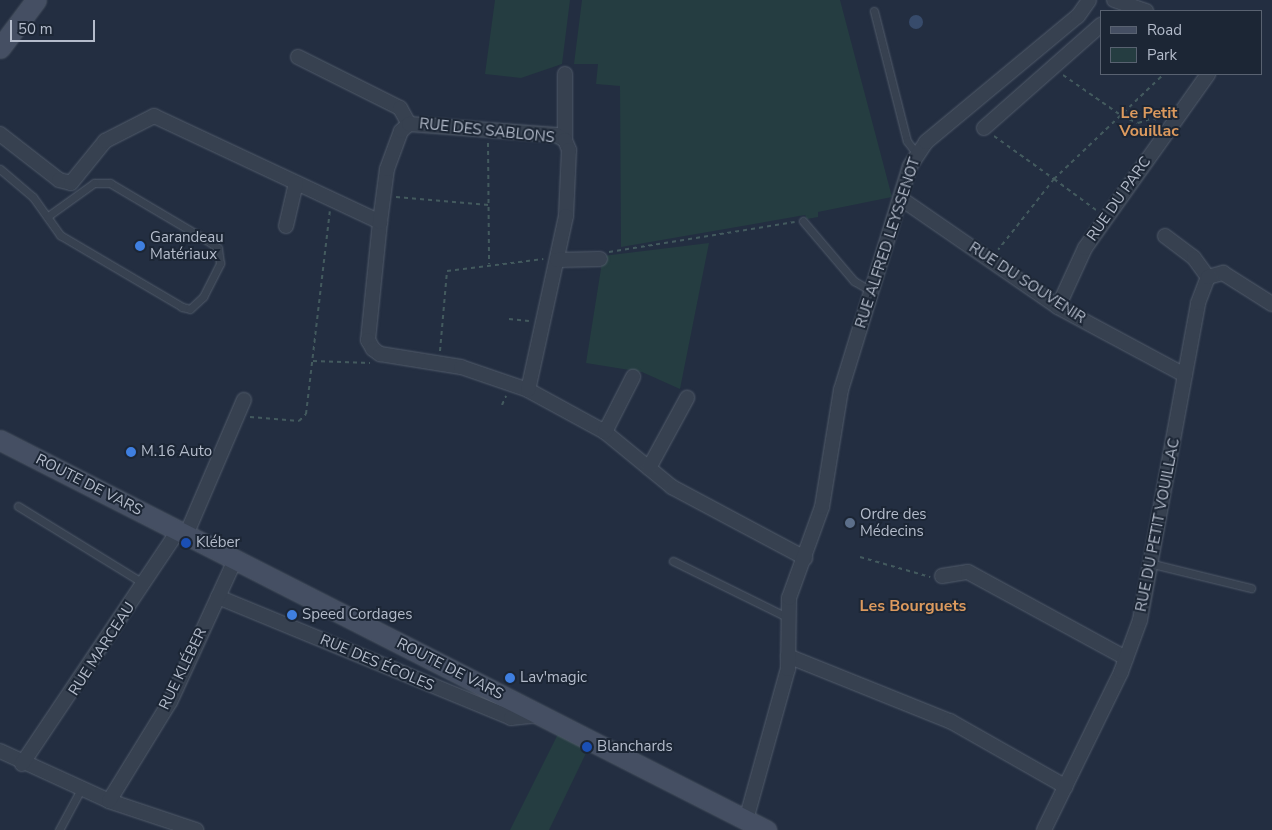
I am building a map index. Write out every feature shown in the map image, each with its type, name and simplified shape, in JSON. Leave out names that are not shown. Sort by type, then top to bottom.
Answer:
[{"type":"main road","points":[[0,48],[36,0]]},
{"type":"main road","name":"ROUTE DE VARS","points":[[0,440],[766,830]]},
{"type":"street","name":"RUE ALFRED LEYSSENOT","points":[[746,820],[780,704],[788,656],[787,617],[829,477],[841,390],[900,198],[916,153],[1078,16],[1090,0]]},
{"type":"street","points":[[1116,4],[1142,10]]},
{"type":"street","points":[[984,128],[1051,66],[1100,26]]},
{"type":"street","points":[[298,57],[400,108],[409,124]]},
{"type":"street","points":[[565,74],[565,140]]},
{"type":"street","name":"RUE DU PARC","points":[[1058,307],[1085,248],[1169,126],[1207,75]]},
{"type":"street","points":[[0,134],[59,180],[71,183],[105,141],[154,116],[380,222]]},
{"type":"street","name":"RUE DES SABLONS","points":[[528,390],[544,324],[566,207],[565,140],[556,135],[409,124],[401,131],[387,169],[380,222],[368,340],[380,354],[440,364],[528,390],[605,432],[672,487],[805,558]]},
{"type":"street","points":[[286,226],[296,183]]},
{"type":"street","name":"RUE DU SOUVENIR","points":[[900,198],[1058,307],[1185,375]]},
{"type":"street","points":[[1165,236],[1194,258],[1208,277],[1223,273],[1272,304]]},
{"type":"street","points":[[558,254],[602,255]]},
{"type":"street","name":"RUE DU PETIT VOUILLAC","points":[[1044,830],[1126,658],[1153,564],[1185,375],[1208,277]]},
{"type":"street","points":[[605,432],[633,377]]},
{"type":"street","points":[[649,468],[687,398]]},
{"type":"street","name":"RUE MARCEAU","points":[[22,764],[182,533],[240,416],[244,400]]},
{"type":"street","name":"RUE KLÉBER","points":[[110,801],[170,702],[235,560]]},
{"type":"street","points":[[942,576],[968,572],[1126,658]]},
{"type":"street","name":"RUE DES ÉCOLES","points":[[218,597],[511,718],[539,715]]},
{"type":"street","points":[[788,656],[950,721],[1066,787]]},
{"type":"street","points":[[0,751],[22,764],[110,801],[196,830]]},
{"type":"lane","points":[[874,11],[907,141],[916,153]]},
{"type":"lane","points":[[0,169],[33,197],[60,235],[190,309],[203,297],[220,263],[218,248],[208,240],[110,183],[94,183],[48,216]]},
{"type":"lane","points":[[803,221],[854,281],[871,291]]},
{"type":"lane","points":[[18,506],[145,584]]},
{"type":"lane","points":[[673,561],[787,617]]},
{"type":"lane","points":[[1153,564],[1252,588]]},
{"type":"lane","points":[[59,830],[81,789]]},
{"type":"path","points":[[1051,66],[1122,116],[1138,123],[1153,118],[1169,126]]},
{"type":"path","points":[[991,260],[1054,179],[1163,75]]},
{"type":"path","points":[[984,128],[1106,217]]},
{"type":"path","points":[[489,130],[489,265]]},
{"type":"path","points":[[391,196],[488,206]]},
{"type":"path","points":[[240,416],[299,421],[306,414],[330,208]]},
{"type":"path","points":[[602,255],[803,221]]},
{"type":"path","points":[[440,364],[444,275],[455,268],[550,258],[554,247],[558,254]]},
{"type":"path","points":[[509,319],[544,324]]},
{"type":"path","points":[[313,361],[362,366],[375,361]]},
{"type":"path","points":[[860,557],[915,576],[942,576]]},
{"type":"green space","points":[[495,0],[570,0],[562,64],[521,78],[485,74]]},
{"type":"green space","points":[[582,0],[840,0],[892,197],[818,212],[818,217],[807,219],[805,215],[621,247],[620,86],[596,84],[598,64],[574,64]]},
{"type":"green space","points":[[709,243],[680,389],[642,372],[586,363],[603,256]]},
{"type":"green space","points":[[558,734],[588,749],[549,830],[510,830]]},
{"type":"water","points":[[913,15],[919,15],[923,22],[919,29],[913,29],[909,25],[909,19]]},
{"type":"place","name":"Garandeau Matériaux","points":[[140,246]]},
{"type":"place","name":"M.16 Auto","points":[[131,452]]},
{"type":"place","name":"Ordre des Médecins","points":[[850,523]]},
{"type":"place","name":"Kléber","points":[[186,543]]},
{"type":"place","name":"Speed Cordages","points":[[292,615]]},
{"type":"place","name":"Lav'magic","points":[[510,678]]},
{"type":"place","name":"Blanchards","points":[[587,747]]},
{"type":"district","name":"Le Petit Vouillac","points":[[1149,122]]},
{"type":"district","name":"Les Bourguets","points":[[913,606]]}]
